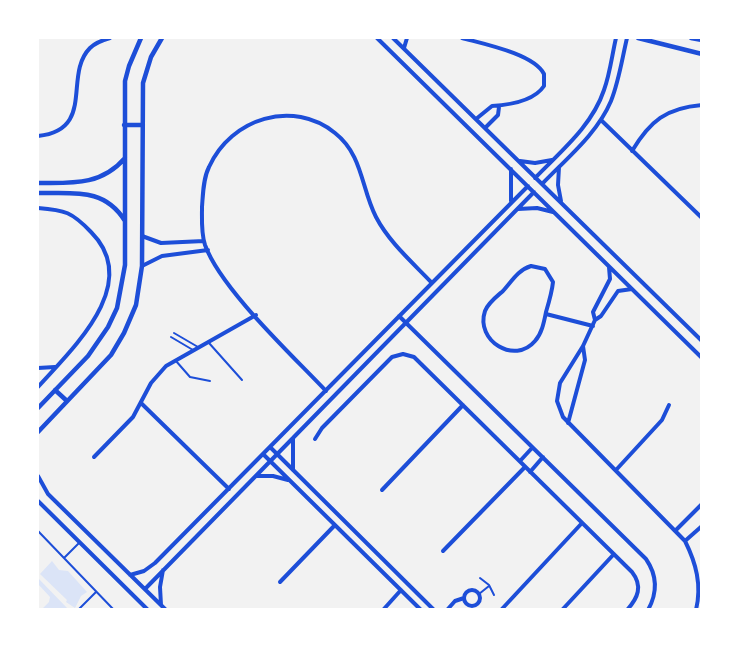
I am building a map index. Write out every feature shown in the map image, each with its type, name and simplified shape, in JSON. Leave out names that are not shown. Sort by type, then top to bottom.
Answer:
[{"type":"street","points":[[38,136],[54,133],[68,122],[76,105],[83,59],[94,44],[110,38]]},
{"type":"street","points":[[38,408],[98,344],[117,308],[125,265],[125,82],[129,66],[141,38]]},
{"type":"street","points":[[38,432],[104,363],[120,342],[136,305],[142,266],[143,83],[146,69],[163,38]]},
{"type":"street","points":[[377,38],[702,358]]},
{"type":"street","points":[[393,38],[702,341]]},
{"type":"street","points":[[404,48],[407,38]]},
{"type":"street","points":[[462,38],[522,57],[537,64],[544,74],[544,86],[536,95],[499,107],[492,106],[476,119]]},
{"type":"street","points":[[536,178],[580,132],[597,108],[608,80],[616,38]]},
{"type":"street","points":[[542,184],[601,120],[614,92],[627,38]]},
{"type":"street","points":[[638,38],[702,54]]},
{"type":"street","points":[[691,38],[702,40]]},
{"type":"street","points":[[632,151],[646,129],[658,118],[673,111],[702,105]]},
{"type":"street","points":[[486,128],[498,115],[499,107]]},
{"type":"street","points":[[326,391],[229,284],[204,242],[202,220],[204,184],[216,153],[227,139],[256,121],[289,115],[306,117],[336,133],[350,148],[361,170],[369,201],[382,227],[432,283]]},
{"type":"street","points":[[601,120],[702,218]]},
{"type":"street","points":[[124,125],[142,125]]},
{"type":"street","points":[[38,183],[90,182],[109,173],[125,158]]},
{"type":"street","points":[[519,161],[535,163],[552,160]]},
{"type":"street","points":[[559,167],[558,185],[562,203]]},
{"type":"street","points":[[511,169],[511,203]]},
{"type":"street","points":[[79,183],[80,194]]},
{"type":"street","points":[[130,575],[144,571],[155,563],[528,186]]},
{"type":"street","points":[[144,589],[534,192]]},
{"type":"street","points":[[38,193],[80,194],[102,198],[115,208],[125,221]]},
{"type":"street","points":[[38,208],[63,210],[77,218],[103,247],[109,269],[106,292],[97,316],[83,337],[38,387]]},
{"type":"street","points":[[518,209],[536,208],[554,212]]},
{"type":"street","points":[[142,236],[161,243],[204,242]]},
{"type":"street","points":[[142,266],[162,256],[208,250]]},
{"type":"street","points":[[531,266],[545,270],[553,282],[546,314],[536,341],[522,350],[514,351],[498,347],[492,342],[484,327],[485,311],[489,304],[518,272],[531,266]]},
{"type":"street","points":[[609,266],[610,279],[593,312],[595,320],[593,326],[583,346],[564,375],[558,392],[559,410],[568,423],[685,541],[694,559],[699,579],[696,610]]},
{"type":"street","points":[[595,320],[601,316],[618,291],[632,289]]},
{"type":"street","points":[[546,314],[593,326]]},
{"type":"street","points":[[94,457],[133,417],[158,374],[175,360],[256,315]]},
{"type":"street","points":[[399,316],[646,558],[651,566],[656,584],[655,593],[648,610]]},
{"type":"street","points":[[568,423],[585,360],[583,346]]},
{"type":"street","points":[[315,439],[322,428],[388,361],[397,355],[414,357],[632,572],[638,584],[637,597],[627,610]]},
{"type":"street","points":[[38,368],[56,367]]},
{"type":"street","points":[[55,390],[67,402]]},
{"type":"street","points":[[141,403],[229,489]]},
{"type":"street","points":[[382,490],[463,405]]},
{"type":"street","points":[[616,470],[662,420],[669,405]]},
{"type":"street","points":[[293,438],[293,470]]},
{"type":"street","points":[[270,448],[434,610]]},
{"type":"street","points":[[520,461],[532,448]]},
{"type":"street","points":[[264,454],[421,610]]},
{"type":"street","points":[[530,472],[543,458]]},
{"type":"street","points":[[443,551],[525,467]]},
{"type":"street","points":[[38,476],[48,494],[166,610]]},
{"type":"street","points":[[256,476],[273,476],[290,481]]},
{"type":"street","points":[[48,494],[39,502],[148,610]]},
{"type":"street","points":[[676,530],[702,504]]},
{"type":"street","points":[[501,610],[582,522]]},
{"type":"street","points":[[280,582],[335,525]]},
{"type":"street","points":[[685,541],[702,526]]},
{"type":"street","points":[[562,610],[614,554]]},
{"type":"street","points":[[161,605],[160,587],[164,569]]},
{"type":"street","points":[[382,610],[402,590]]},
{"type":"street","points":[[447,610],[455,601],[464,598],[468,591],[475,591],[479,594],[479,603],[463,610]]},
{"type":"street","points":[[464,598],[470,607]]},
{"type":"lane","points":[[174,333],[198,347]]},
{"type":"lane","points":[[171,337],[192,350]]},
{"type":"lane","points":[[208,342],[242,380]]},
{"type":"lane","points":[[175,360],[188,376],[210,381]]},
{"type":"lane","points":[[38,531],[114,610]]},
{"type":"lane","points":[[64,558],[80,542]]},
{"type":"lane","points":[[480,578],[489,585],[494,595]]},
{"type":"lane","points":[[479,594],[489,585]]},
{"type":"lane","points":[[78,610],[96,592]]},
{"type":"shaded area","points":[[52,561],[59,570],[68,571],[87,592],[81,596],[75,608],[66,602],[67,600],[40,574]]},
{"type":"shaded area","points":[[38,578],[68,609],[42,609],[49,602],[50,597],[38,584]]}]
